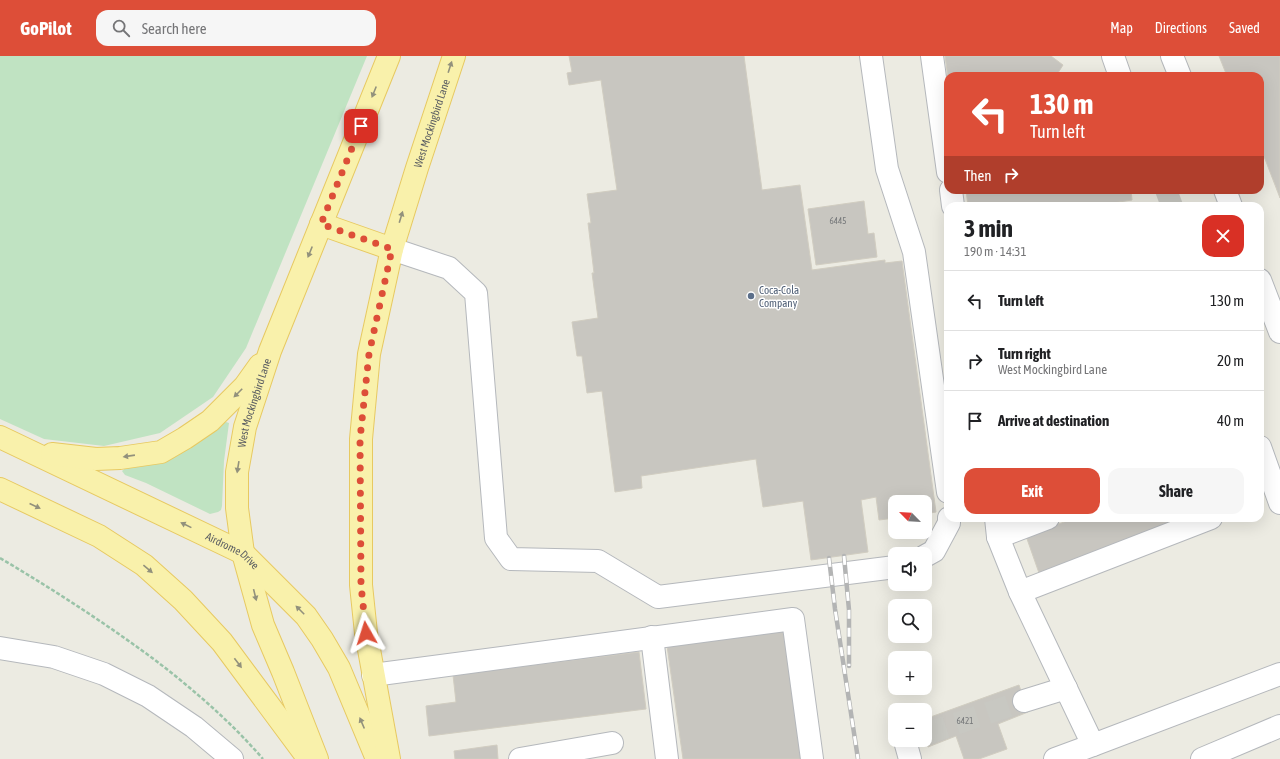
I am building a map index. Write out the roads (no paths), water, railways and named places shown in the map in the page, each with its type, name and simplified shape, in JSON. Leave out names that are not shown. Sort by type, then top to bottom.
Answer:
[{"type":"main road","name":"West Mockingbird Lane","points":[[317,759],[283,672],[263,626],[243,553],[238,508],[237,472],[245,427],[270,351],[389,56]]},
{"type":"main road","name":"West Mockingbird Lane","points":[[389,759],[366,633],[361,585],[360,439],[369,354],[392,249],[416,168],[454,56]]},
{"type":"main road","points":[[321,224],[392,249]]},
{"type":"main road","points":[[30,451],[96,459],[120,458],[161,452],[210,421],[245,386],[270,351]]},
{"type":"main road","name":"Airdrome Drive","points":[[0,437],[243,553],[306,616],[322,639],[339,668],[377,759]]},
{"type":"main road","points":[[0,489],[99,536],[144,565],[183,600],[222,642],[308,759]]},
{"type":"street","points":[[871,56],[888,169],[914,252],[944,464]]},
{"type":"street","points":[[932,56],[944,133]]},
{"type":"street","points":[[1112,56],[1118,72]]},
{"type":"street","points":[[1172,56],[1178,72]]},
{"type":"street","points":[[392,249],[449,268],[476,293],[496,538],[511,559],[598,562],[658,597],[888,568]]},
{"type":"street","points":[[1264,290],[1280,332]]},
{"type":"street","points":[[1264,464],[1272,498]]},
{"type":"street","points":[[932,552],[949,522]]},
{"type":"street","points":[[1028,522],[997,528],[1020,592],[1066,688],[1102,749]]},
{"type":"street","points":[[1020,592],[1201,522]]},
{"type":"street","points":[[373,675],[793,619],[812,759]]},
{"type":"street","points":[[652,638],[667,759]]},
{"type":"street","points":[[0,648],[54,657],[104,674],[148,696],[194,727],[232,759]]},
{"type":"street","points":[[1054,759],[1102,749],[1280,674]]},
{"type":"street","points":[[1024,701],[1066,688]]},
{"type":"street","points":[[1202,759],[1280,726]]},
{"type":"street","points":[[526,759],[612,743]]},
{"type":"street","points":[[907,747],[910,759]]},
{"type":"tunnel","points":[[1168,194],[1170,202]]},
{"type":"tunnel","points":[[932,732],[1024,701]]},
{"type":"railway","points":[[844,556],[849,610],[849,666]]},
{"type":"railway","points":[[829,558],[835,609],[858,759]]},
{"type":"place","name":"Coca-Cola Company","points":[[751,296]]}]
